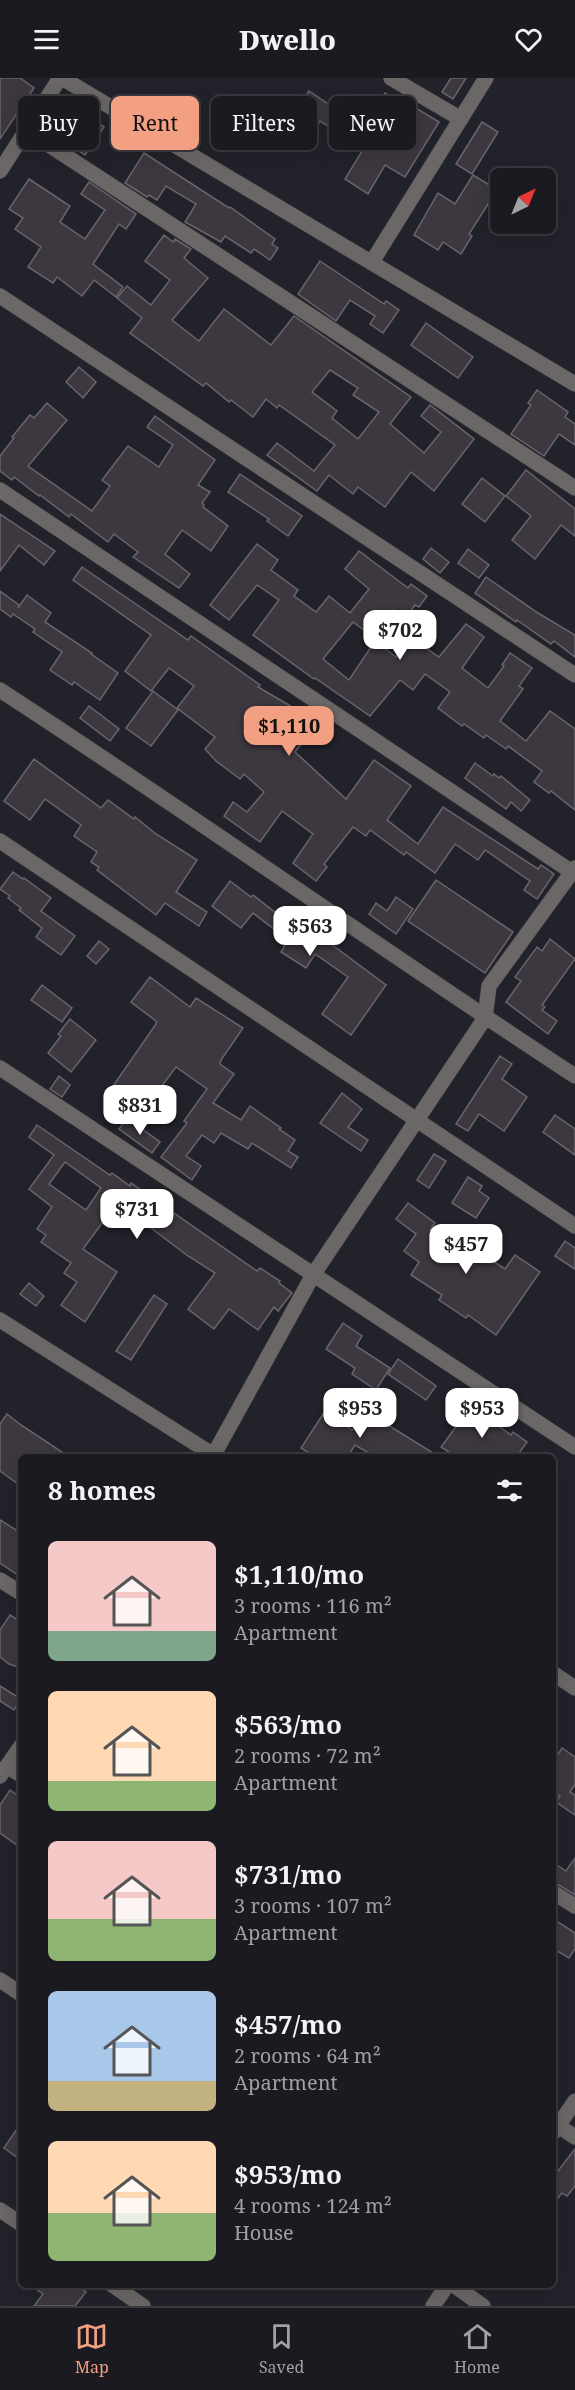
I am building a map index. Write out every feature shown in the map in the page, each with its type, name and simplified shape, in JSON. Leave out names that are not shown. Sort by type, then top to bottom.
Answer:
[{"type":"street","points":[[49,96],[61,78],[575,384]]},
{"type":"street","points":[[391,78],[460,119]]},
{"type":"street","points":[[372,262],[486,78]]},
{"type":"street","points":[[0,171],[18,143]]},
{"type":"street","points":[[57,150],[575,488]]},
{"type":"street","points":[[0,296],[575,675]]},
{"type":"street","points":[[0,490],[574,871],[489,986],[486,1018],[313,1275],[215,1454]]},
{"type":"street","points":[[0,690],[127,772],[486,1018],[575,1076]]},
{"type":"street","points":[[0,841],[575,1226]]},
{"type":"street","points":[[0,1068],[575,1447]]},
{"type":"street","points":[[0,1320],[211,1454]]},
{"type":"street","points":[[0,1580],[18,1591]]},
{"type":"street","points":[[556,1675],[575,1688]]},
{"type":"street","points":[[4,1771],[18,1750]]},
{"type":"street","points":[[556,1894],[575,1906]]},
{"type":"street","points":[[0,1980],[18,1992]]},
{"type":"street","points":[[556,2126],[575,2101]]},
{"type":"street","points":[[556,2128],[575,2137]]},
{"type":"street","points":[[0,2210],[18,2222]]},
{"type":"street","points":[[117,2288],[143,2306]]},
{"type":"street","points":[[433,2306],[447,2288]]},
{"type":"street","points":[[456,2288],[483,2306]]},
{"type":"building","points":[[0,78],[20,78],[34,88],[29,96],[18,96],[18,112],[0,139]]},
{"type":"building","points":[[451,78],[466,78],[453,99],[442,92]]},
{"type":"building","points":[[309,91],[316,96],[306,96]]},
{"type":"building","points":[[317,96],[329,104],[329,127],[320,121],[317,126]]},
{"type":"building","points":[[416,108],[439,122],[405,177],[385,165],[368,194],[345,179],[363,150],[416,150]]},
{"type":"building","points":[[482,122],[498,132],[472,174],[456,164]]},
{"type":"building","points":[[99,124],[104,127],[99,134]]},
{"type":"building","points":[[78,150],[88,150],[85,155]]},
{"type":"building","points":[[144,153],[230,207],[275,239],[272,244],[278,248],[270,260],[254,249],[251,253],[225,236],[221,242],[185,222],[196,204],[166,186],[157,200],[149,195],[147,197],[125,183]]},
{"type":"building","points":[[473,175],[490,185],[490,205],[488,204],[469,234],[472,236],[461,254],[443,242],[438,250],[414,235],[438,193],[455,204]]},
{"type":"building","points":[[29,179],[70,206],[60,222],[85,239],[105,210],[81,194],[89,182],[136,214],[126,229],[119,224],[93,264],[123,287],[116,297],[94,280],[82,296],[57,277],[53,283],[28,267],[41,247],[15,229],[23,218],[9,209]]},
{"type":"building","points":[[164,235],[173,242],[175,239],[191,249],[184,258],[208,278],[172,320],[199,341],[224,309],[271,345],[294,316],[411,397],[390,424],[424,453],[441,432],[421,416],[430,405],[474,439],[434,491],[411,472],[385,507],[358,487],[353,494],[329,475],[317,491],[267,455],[277,443],[314,471],[335,445],[279,405],[277,408],[266,399],[253,417],[231,400],[229,402],[206,383],[203,386],[130,333],[142,318],[117,298],[127,286],[151,305],[170,280],[145,261]],"holes":[[[330,370],[358,388],[353,395],[379,412],[358,439],[332,418],[337,411],[312,392]]]},
{"type":"building","points":[[320,261],[384,304],[386,301],[399,310],[383,333],[370,324],[375,316],[350,300],[336,321],[298,294]]},
{"type":"building","points":[[426,323],[473,357],[458,378],[411,345]]},
{"type":"building","points":[[79,367],[96,382],[83,398],[66,382]]},
{"type":"building","points":[[537,390],[568,412],[565,417],[575,424],[575,445],[559,434],[544,456],[511,434],[531,405],[528,403]]},
{"type":"building","points":[[47,403],[67,420],[28,466],[92,511],[110,486],[102,480],[128,446],[159,467],[173,445],[147,427],[155,416],[215,460],[198,485],[210,492],[202,503],[203,507],[228,526],[211,551],[182,530],[165,554],[190,574],[179,588],[133,557],[138,552],[114,534],[108,542],[71,514],[69,517],[14,477],[12,480],[0,471],[0,456],[14,438],[12,437],[30,415],[34,418]]},
{"type":"building","points":[[526,470],[575,509],[575,536],[561,525],[535,559],[512,540],[531,516],[506,496]]},
{"type":"building","points":[[240,474],[302,516],[288,536],[267,521],[269,519],[228,492]]},
{"type":"building","points":[[482,478],[505,496],[485,522],[462,504]]},
{"type":"building","points":[[0,514],[55,551],[44,565],[19,545],[0,571]]},
{"type":"building","points":[[257,544],[278,560],[271,570],[298,590],[294,596],[316,612],[329,596],[350,613],[369,589],[345,569],[359,551],[408,588],[411,584],[427,596],[419,607],[415,605],[405,619],[393,610],[373,637],[353,622],[323,659],[349,680],[375,641],[396,657],[410,637],[439,657],[466,624],[484,637],[462,668],[488,688],[504,666],[502,665],[510,653],[532,668],[519,686],[523,689],[500,721],[526,741],[550,711],[575,729],[575,810],[551,791],[549,793],[534,782],[542,771],[508,746],[506,749],[486,735],[484,738],[464,724],[462,726],[438,708],[450,692],[425,674],[413,690],[400,680],[370,716],[253,635],[279,600],[257,585],[229,620],[210,605]]},
{"type":"building","points":[[431,548],[449,562],[440,573],[423,559]]},
{"type":"building","points":[[468,549],[489,565],[479,578],[458,563]]},
{"type":"building","points":[[82,567],[188,640],[191,636],[260,685],[258,687],[317,724],[295,752],[346,799],[374,760],[411,786],[387,820],[418,844],[443,807],[538,869],[541,865],[554,874],[537,899],[524,890],[530,881],[485,850],[478,860],[455,844],[435,873],[406,852],[404,855],[370,830],[366,836],[353,827],[324,864],[327,867],[316,881],[293,863],[313,834],[282,811],[260,842],[224,816],[233,802],[247,812],[264,792],[244,774],[240,779],[216,761],[205,749],[215,737],[177,708],[194,686],[169,668],[151,691],[125,671],[151,635],[73,580]]},
{"type":"building","points":[[486,577],[575,635],[575,657],[554,641],[551,644],[517,620],[516,622],[475,593]]},
{"type":"building","points":[[0,591],[19,605],[18,608],[27,595],[51,613],[45,622],[118,673],[100,700],[74,682],[72,685],[50,670],[62,652],[33,632],[35,629],[13,614],[11,617],[0,609]]},
{"type":"building","points":[[153,691],[178,710],[151,746],[126,728]]},
{"type":"building","points":[[89,706],[119,729],[110,741],[80,718]]},
{"type":"building","points":[[34,759],[101,808],[108,800],[197,860],[176,892],[207,912],[199,926],[165,903],[156,915],[97,870],[99,867],[91,862],[97,852],[74,836],[81,825],[45,799],[30,820],[4,801]]},
{"type":"building","points":[[475,763],[493,776],[494,774],[499,778],[501,776],[530,800],[521,811],[511,802],[506,809],[465,778]]},
{"type":"building","points":[[13,872],[51,898],[41,911],[75,936],[61,955],[36,937],[42,928],[19,910],[21,908],[0,889]]},
{"type":"building","points":[[436,880],[513,932],[485,973],[408,921]]},
{"type":"building","points":[[230,881],[251,897],[253,895],[290,924],[292,920],[327,941],[386,985],[351,1035],[322,1014],[348,977],[315,954],[306,968],[281,952],[288,940],[253,913],[241,928],[212,906]]},
{"type":"building","points":[[396,897],[413,909],[396,934],[369,914],[376,903],[387,911]]},
{"type":"building","points":[[550,939],[575,959],[542,1005],[545,1007],[542,1010],[557,1021],[548,1034],[506,1002],[521,981],[515,977],[537,947],[542,951]]},
{"type":"building","points":[[99,941],[109,949],[96,964],[87,956]]},
{"type":"building","points":[[150,977],[190,1007],[196,998],[243,1028],[220,1064],[234,1074],[213,1103],[241,1120],[250,1106],[281,1128],[279,1129],[295,1140],[288,1151],[298,1157],[291,1168],[252,1143],[248,1149],[221,1133],[214,1143],[202,1135],[186,1156],[201,1166],[192,1180],[161,1157],[187,1123],[184,1121],[207,1089],[176,1067],[143,1111],[111,1089],[156,1024],[156,1021],[131,1002]]},
{"type":"building","points":[[42,985],[72,1008],[62,1022],[31,1000]]},
{"type":"building","points":[[70,1019],[96,1040],[71,1072],[48,1053],[61,1036],[58,1034]]},
{"type":"building","points":[[500,1056],[512,1064],[502,1079],[527,1097],[504,1131],[479,1114],[468,1131],[456,1124]]},
{"type":"building","points":[[59,1076],[70,1085],[62,1097],[50,1089]]},
{"type":"building","points":[[342,1093],[362,1109],[348,1127],[368,1140],[361,1151],[320,1123]]},
{"type":"building","points":[[555,1115],[575,1129],[575,1155],[543,1132]]},
{"type":"building","points":[[127,1118],[160,1142],[152,1153],[119,1129]]},
{"type":"building","points":[[37,1125],[110,1175],[112,1173],[130,1186],[131,1183],[257,1271],[260,1268],[280,1281],[279,1283],[292,1293],[278,1311],[274,1307],[258,1330],[229,1309],[214,1329],[188,1309],[215,1273],[188,1256],[123,1207],[108,1227],[102,1223],[83,1249],[117,1272],[85,1322],[61,1305],[77,1282],[64,1273],[71,1263],[41,1242],[46,1235],[37,1229],[52,1207],[29,1189],[54,1155],[29,1137]],"holes":[[[65,1162],[101,1188],[86,1210],[49,1184]]]},
{"type":"building","points":[[434,1154],[446,1161],[429,1188],[417,1180]]},
{"type":"building","points":[[468,1177],[482,1186],[479,1191],[489,1198],[476,1218],[452,1203]]},
{"type":"building","points":[[408,1203],[435,1223],[430,1230],[465,1253],[470,1246],[505,1269],[515,1255],[540,1272],[496,1335],[468,1315],[466,1318],[439,1300],[442,1295],[411,1275],[419,1262],[404,1251],[416,1234],[396,1219]]},
{"type":"building","points":[[565,1241],[575,1248],[575,1269],[555,1256]]},
{"type":"building","points":[[29,1283],[44,1296],[36,1306],[20,1294]]},
{"type":"building","points":[[154,1295],[167,1304],[131,1360],[116,1351]]},
{"type":"building","points":[[343,1323],[362,1336],[356,1346],[390,1368],[376,1390],[352,1374],[355,1368],[326,1349]]},
{"type":"building","points":[[398,1359],[436,1386],[426,1400],[388,1374]]},
{"type":"building","points":[[366,1410],[435,1454],[371,1454],[355,1445],[349,1454],[311,1454],[301,1448],[325,1411],[352,1430]]},
{"type":"building","points":[[476,1410],[511,1435],[513,1432],[527,1442],[518,1454],[452,1454],[441,1447],[464,1416],[468,1420]]},
{"type":"building","points":[[7,1414],[65,1454],[18,1454],[18,1484],[0,1471],[0,1424]]},
{"type":"building","points":[[0,1520],[18,1531],[18,1575],[0,1563]]},
{"type":"building","points":[[10,1615],[18,1620],[18,1667],[0,1657],[0,1630]]},
{"type":"building","points":[[0,1686],[18,1697],[18,1704],[14,1710],[0,1701]]},
{"type":"building","points":[[562,1748],[575,1757],[575,1784],[570,1792],[575,1795],[575,1815],[556,1802],[560,1796],[556,1793],[556,1758]]},
{"type":"building","points":[[10,1790],[18,1796],[18,1846],[0,1833],[0,1805]]},
{"type":"building","points":[[575,1858],[575,1895],[556,1883],[556,1864],[566,1871]]},
{"type":"building","points":[[558,1922],[575,1933],[575,1949],[569,1958],[556,1950]]},
{"type":"building","points":[[18,2127],[18,2158],[4,2148]]},
{"type":"building","points":[[575,2149],[575,2186],[567,2196],[562,2193],[556,2200],[556,2173]]},
{"type":"building","points":[[35,2288],[80,2288],[86,2292],[75,2306],[34,2306],[43,2294]]}]
